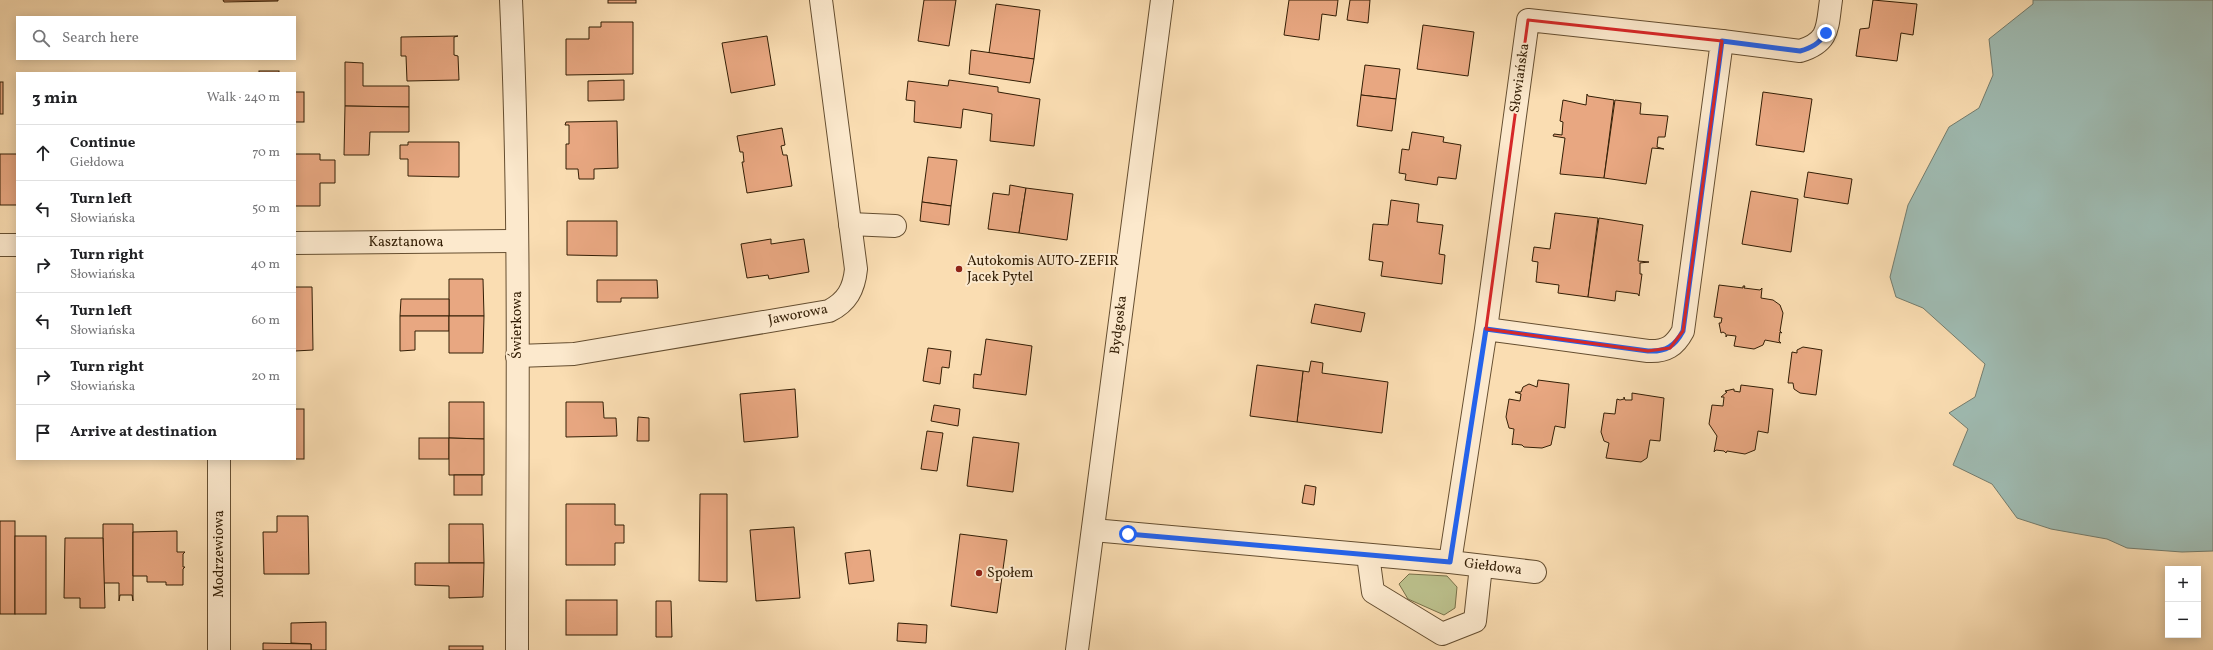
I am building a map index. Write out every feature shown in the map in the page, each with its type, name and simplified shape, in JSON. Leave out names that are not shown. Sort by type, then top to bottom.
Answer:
[{"type":"street","name":"Świerkowa","points":[[511,0],[515,87],[517,650]]},
{"type":"street","name":"Jaworowa","points":[[517,356],[574,354],[829,311],[842,302],[854,285],[856,270],[821,0]]},
{"type":"street","name":"Bydgoska","points":[[1077,650],[1162,0]]},
{"type":"street","name":"Słowiańska","points":[[1450,562],[1486,329],[1528,20],[1800,51],[1811,48],[1821,40],[1826,33],[1831,0]]},
{"type":"street","points":[[1486,329],[1659,352],[1670,348],[1678,341],[1683,331],[1722,41]]},
{"type":"street","points":[[850,224],[895,226]]},
{"type":"street","name":"Kasztanowa","points":[[296,243],[516,241]]},
{"type":"street","points":[[0,245],[16,245]]},
{"type":"street","name":"Modrzewiowa","points":[[219,460],[219,650]]},
{"type":"street","name":"Giełdowa","points":[[1093,530],[1450,562],[1535,572]]},
{"type":"street","points":[[1368,555],[1373,592],[1442,634],[1475,621],[1481,566]]},
{"type":"highlighted area","points":[[1528,20],[1722,41],[1683,331],[1670,348],[1648,351],[1486,329]]},
{"type":"green space","points":[[1409,574],[1447,576],[1457,587],[1455,608],[1444,615],[1408,599],[1399,584]]},
{"type":"water","points":[[2033,0],[2213,0],[2213,551],[2182,552],[2127,548],[2107,539],[2051,529],[2017,518],[1992,484],[1953,465],[1968,429],[1949,413],[1975,397],[1985,364],[1923,308],[1896,297],[1890,277],[1908,205],[1949,127],[1979,108],[1993,75],[1989,39],[2033,4]]},
{"type":"building","points":[[223,0],[278,0],[278,1],[224,2]]},
{"type":"building","points":[[608,0],[636,0],[636,3],[608,3]]},
{"type":"building","points":[[924,0],[956,0],[949,46],[918,41]]},
{"type":"building","points":[[1289,0],[1338,0],[1336,16],[1322,14],[1319,40],[1284,35]]},
{"type":"building","points":[[1350,0],[1370,0],[1368,23],[1347,20]]},
{"type":"building","points":[[1873,0],[1917,4],[1913,35],[1901,33],[1897,61],[1856,56],[1860,29],[1869,28]]},
{"type":"building","points":[[996,4],[1040,10],[1034,59],[989,53]]},
{"type":"building","points":[[601,22],[633,22],[633,74],[566,75],[566,39],[589,39],[589,27],[601,27]]},
{"type":"building","points":[[1423,25],[1474,32],[1468,76],[1417,69]]},
{"type":"building","points":[[458,36],[454,37],[454,55],[458,56],[459,80],[407,81],[406,56],[401,56],[401,37]]},
{"type":"building","points":[[767,36],[775,85],[731,93],[722,43]]},
{"type":"building","points":[[971,50],[1034,59],[1030,83],[969,74]]},
{"type":"building","points":[[345,62],[363,63],[363,86],[409,86],[409,107],[345,106]]},
{"type":"building","points":[[1365,65],[1400,69],[1396,99],[1361,95]]},
{"type":"building","points":[[259,71],[279,71],[279,72]]},
{"type":"building","points":[[624,80],[624,100],[588,101],[588,81]]},
{"type":"building","points":[[949,80],[998,87],[998,92],[1040,99],[1034,146],[990,141],[992,114],[963,109],[961,128],[914,122],[915,101],[906,100],[908,81],[948,86]]},
{"type":"building","points":[[0,82],[3,82],[3,114],[0,114]]},
{"type":"building","points":[[296,92],[304,92],[304,122],[296,122]]},
{"type":"building","points":[[1763,92],[1812,99],[1804,152],[1756,145]]},
{"type":"building","points":[[1587,94],[1588,96],[1614,100],[1604,178],[1560,174],[1565,138],[1553,136],[1554,134],[1562,135],[1563,122],[1560,121],[1563,100],[1586,105]]},
{"type":"building","points":[[1361,95],[1396,99],[1392,131],[1357,126]]},
{"type":"building","points":[[1615,100],[1641,103],[1640,114],[1668,116],[1665,137],[1658,137],[1657,147],[1664,149],[1652,148],[1646,184],[1604,178]]},
{"type":"building","points":[[345,106],[409,107],[409,132],[370,132],[369,155],[344,155]]},
{"type":"building","points":[[617,121],[618,168],[594,169],[594,179],[579,179],[578,169],[566,169],[566,144],[569,144],[569,125],[565,125],[566,122]]},
{"type":"building","points":[[782,128],[785,145],[781,146],[783,155],[787,155],[792,186],[747,193],[742,162],[744,162],[743,152],[740,152],[737,136]]},
{"type":"building","points":[[1412,132],[1444,137],[1443,142],[1461,145],[1456,179],[1438,177],[1437,185],[1405,180],[1406,174],[1399,173],[1402,149],[1409,150]]},
{"type":"building","points":[[408,142],[459,142],[459,177],[408,176],[408,159],[400,159],[400,145],[408,145]]},
{"type":"building","points":[[0,154],[16,154],[16,205],[0,205]]},
{"type":"building","points":[[296,154],[320,154],[320,160],[335,160],[335,183],[320,183],[320,206],[296,206]]},
{"type":"building","points":[[928,157],[957,160],[951,206],[922,202]]},
{"type":"building","points":[[1808,172],[1852,179],[1848,204],[1804,197]]},
{"type":"building","points":[[1010,185],[1026,188],[1019,233],[988,229],[993,193],[1009,195]]},
{"type":"building","points":[[1026,188],[1073,194],[1067,240],[1019,233]]},
{"type":"building","points":[[1751,191],[1798,199],[1791,252],[1742,244]]},
{"type":"building","points":[[1391,200],[1419,204],[1417,222],[1443,225],[1439,254],[1445,255],[1442,284],[1381,276],[1383,262],[1369,260],[1373,224],[1388,225]]},
{"type":"building","points":[[922,202],[951,206],[949,225],[920,221]]},
{"type":"building","points":[[1555,213],[1598,218],[1588,297],[1558,293],[1559,285],[1536,282],[1538,262],[1532,261],[1534,247],[1550,249]]},
{"type":"building","points":[[1599,218],[1643,225],[1638,261],[1649,262],[1640,263],[1640,274],[1642,274],[1639,296],[1638,294],[1616,291],[1615,301],[1588,297]]},
{"type":"building","points":[[567,221],[617,221],[617,256],[567,255]]},
{"type":"building","points":[[771,239],[771,244],[804,239],[809,272],[769,279],[768,275],[747,278],[741,244]]},
{"type":"building","points":[[449,279],[483,279],[484,316],[449,316]]},
{"type":"building","points":[[597,280],[657,280],[658,298],[621,298],[621,302],[597,302]]},
{"type":"building","points":[[1719,285],[1743,288],[1743,286],[1745,286],[1744,288],[1760,290],[1762,288],[1761,298],[1773,300],[1780,305],[1783,313],[1780,331],[1782,333],[1780,332],[1779,341],[1781,343],[1765,340],[1763,345],[1754,349],[1734,346],[1736,336],[1727,335],[1726,337],[1726,334],[1723,332],[1721,333],[1719,323],[1721,323],[1722,318],[1714,317]]},
{"type":"building","points":[[296,287],[312,287],[313,350],[296,351]]},
{"type":"building","points":[[401,299],[449,299],[449,316],[400,316]]},
{"type":"building","points":[[1315,304],[1365,313],[1361,332],[1311,323]]},
{"type":"building","points":[[400,316],[449,316],[449,331],[415,331],[415,350],[400,351]]},
{"type":"building","points":[[449,316],[484,316],[483,353],[449,353]]},
{"type":"building","points":[[986,339],[1032,346],[1026,395],[973,388],[974,374],[981,375]]},
{"type":"building","points":[[1803,347],[1822,350],[1816,395],[1800,393],[1794,389],[1793,383],[1788,383],[1792,352],[1797,353],[1797,350]]},
{"type":"building","points":[[928,348],[951,351],[949,368],[942,367],[940,384],[923,381]]},
{"type":"building","points":[[1311,361],[1323,363],[1322,373],[1388,382],[1382,433],[1297,422],[1303,371],[1309,372]]},
{"type":"building","points":[[1257,365],[1303,371],[1297,422],[1250,416]]},
{"type":"building","points":[[1538,380],[1569,384],[1565,428],[1555,426],[1551,445],[1542,448],[1512,445],[1514,429],[1509,428],[1506,417],[1509,399],[1520,401],[1521,394],[1515,392],[1521,392],[1523,387],[1529,384],[1537,387]]},
{"type":"building","points":[[1741,385],[1773,389],[1768,433],[1758,431],[1755,450],[1745,454],[1727,451],[1726,453],[1724,451],[1716,450],[1714,452],[1717,436],[1709,424],[1712,405],[1723,406],[1724,397],[1721,397],[1727,392],[1725,391],[1734,389],[1734,391],[1740,392]]},
{"type":"building","points":[[795,389],[798,437],[744,442],[740,394]]},
{"type":"building","points":[[1632,393],[1664,398],[1660,441],[1650,440],[1647,458],[1641,462],[1606,458],[1609,443],[1604,441],[1601,432],[1604,413],[1615,414],[1617,399],[1624,399],[1624,397],[1625,400],[1632,400]]},
{"type":"building","points":[[449,402],[484,402],[484,439],[449,438]]},
{"type":"building","points":[[566,402],[603,402],[604,418],[616,418],[617,436],[566,437]]},
{"type":"building","points":[[934,405],[960,409],[958,426],[931,421]]},
{"type":"building","points":[[296,409],[304,409],[304,459],[296,459]]},
{"type":"building","points":[[638,417],[649,418],[649,441],[637,441]]},
{"type":"building","points":[[927,431],[943,433],[937,471],[921,469]]},
{"type":"building","points":[[973,437],[1019,443],[1013,492],[967,486]]},
{"type":"building","points":[[419,438],[449,438],[449,459],[419,459]]},
{"type":"building","points":[[449,438],[484,439],[484,475],[449,475]]},
{"type":"building","points":[[454,475],[482,475],[482,495],[454,495]]},
{"type":"building","points":[[1305,485],[1316,487],[1314,505],[1302,503]]},
{"type":"building","points":[[700,494],[727,494],[727,582],[699,581]]},
{"type":"building","points":[[566,504],[615,504],[615,525],[624,525],[624,543],[615,543],[615,565],[566,565]]},
{"type":"building","points":[[277,516],[308,516],[309,574],[264,574],[263,532],[277,532]]},
{"type":"building","points":[[0,521],[15,521],[15,614],[0,614]]},
{"type":"building","points":[[103,524],[133,524],[133,601],[132,595],[120,595],[119,601],[119,583],[103,583]]},
{"type":"building","points":[[449,524],[483,524],[484,563],[449,563]]},
{"type":"building","points":[[794,527],[800,598],[756,601],[750,530]]},
{"type":"building","points":[[177,531],[177,552],[185,552],[183,554],[183,567],[185,567],[183,569],[183,585],[166,585],[166,582],[147,582],[147,576],[133,576],[133,532]]},
{"type":"building","name":"Społem","points":[[960,534],[1007,540],[997,613],[951,606]]},
{"type":"building","points":[[15,536],[46,536],[46,614],[15,614]]},
{"type":"building","points":[[65,538],[103,538],[105,608],[80,608],[80,598],[64,598]]},
{"type":"building","points":[[870,550],[874,581],[849,584],[845,553]]},
{"type":"building","points":[[415,563],[484,563],[483,597],[449,598],[449,586],[415,585]]},
{"type":"building","points":[[566,600],[617,600],[617,635],[566,635]]},
{"type":"building","points":[[656,601],[671,601],[672,637],[656,637]]},
{"type":"building","points":[[326,622],[326,650],[311,650],[311,644],[291,643],[291,623]]},
{"type":"building","points":[[898,623],[927,625],[926,643],[897,641]]},
{"type":"building","points":[[263,643],[311,644],[311,650],[263,650]]},
{"type":"building","points":[[449,646],[483,646],[483,650],[449,650]]},
{"type":"place","name":"Autokomis AUTO-ZEFIR Jacek Pytel","points":[[959,269]]},
{"type":"place","name":"Społem","points":[[979,573]]},
{"type":"route","points":[[1128,534],[1450,562],[1486,329],[1648,351],[1659,352],[1670,348],[1678,341],[1683,331],[1722,41],[1800,51],[1811,48],[1821,40],[1826,33]]}]
